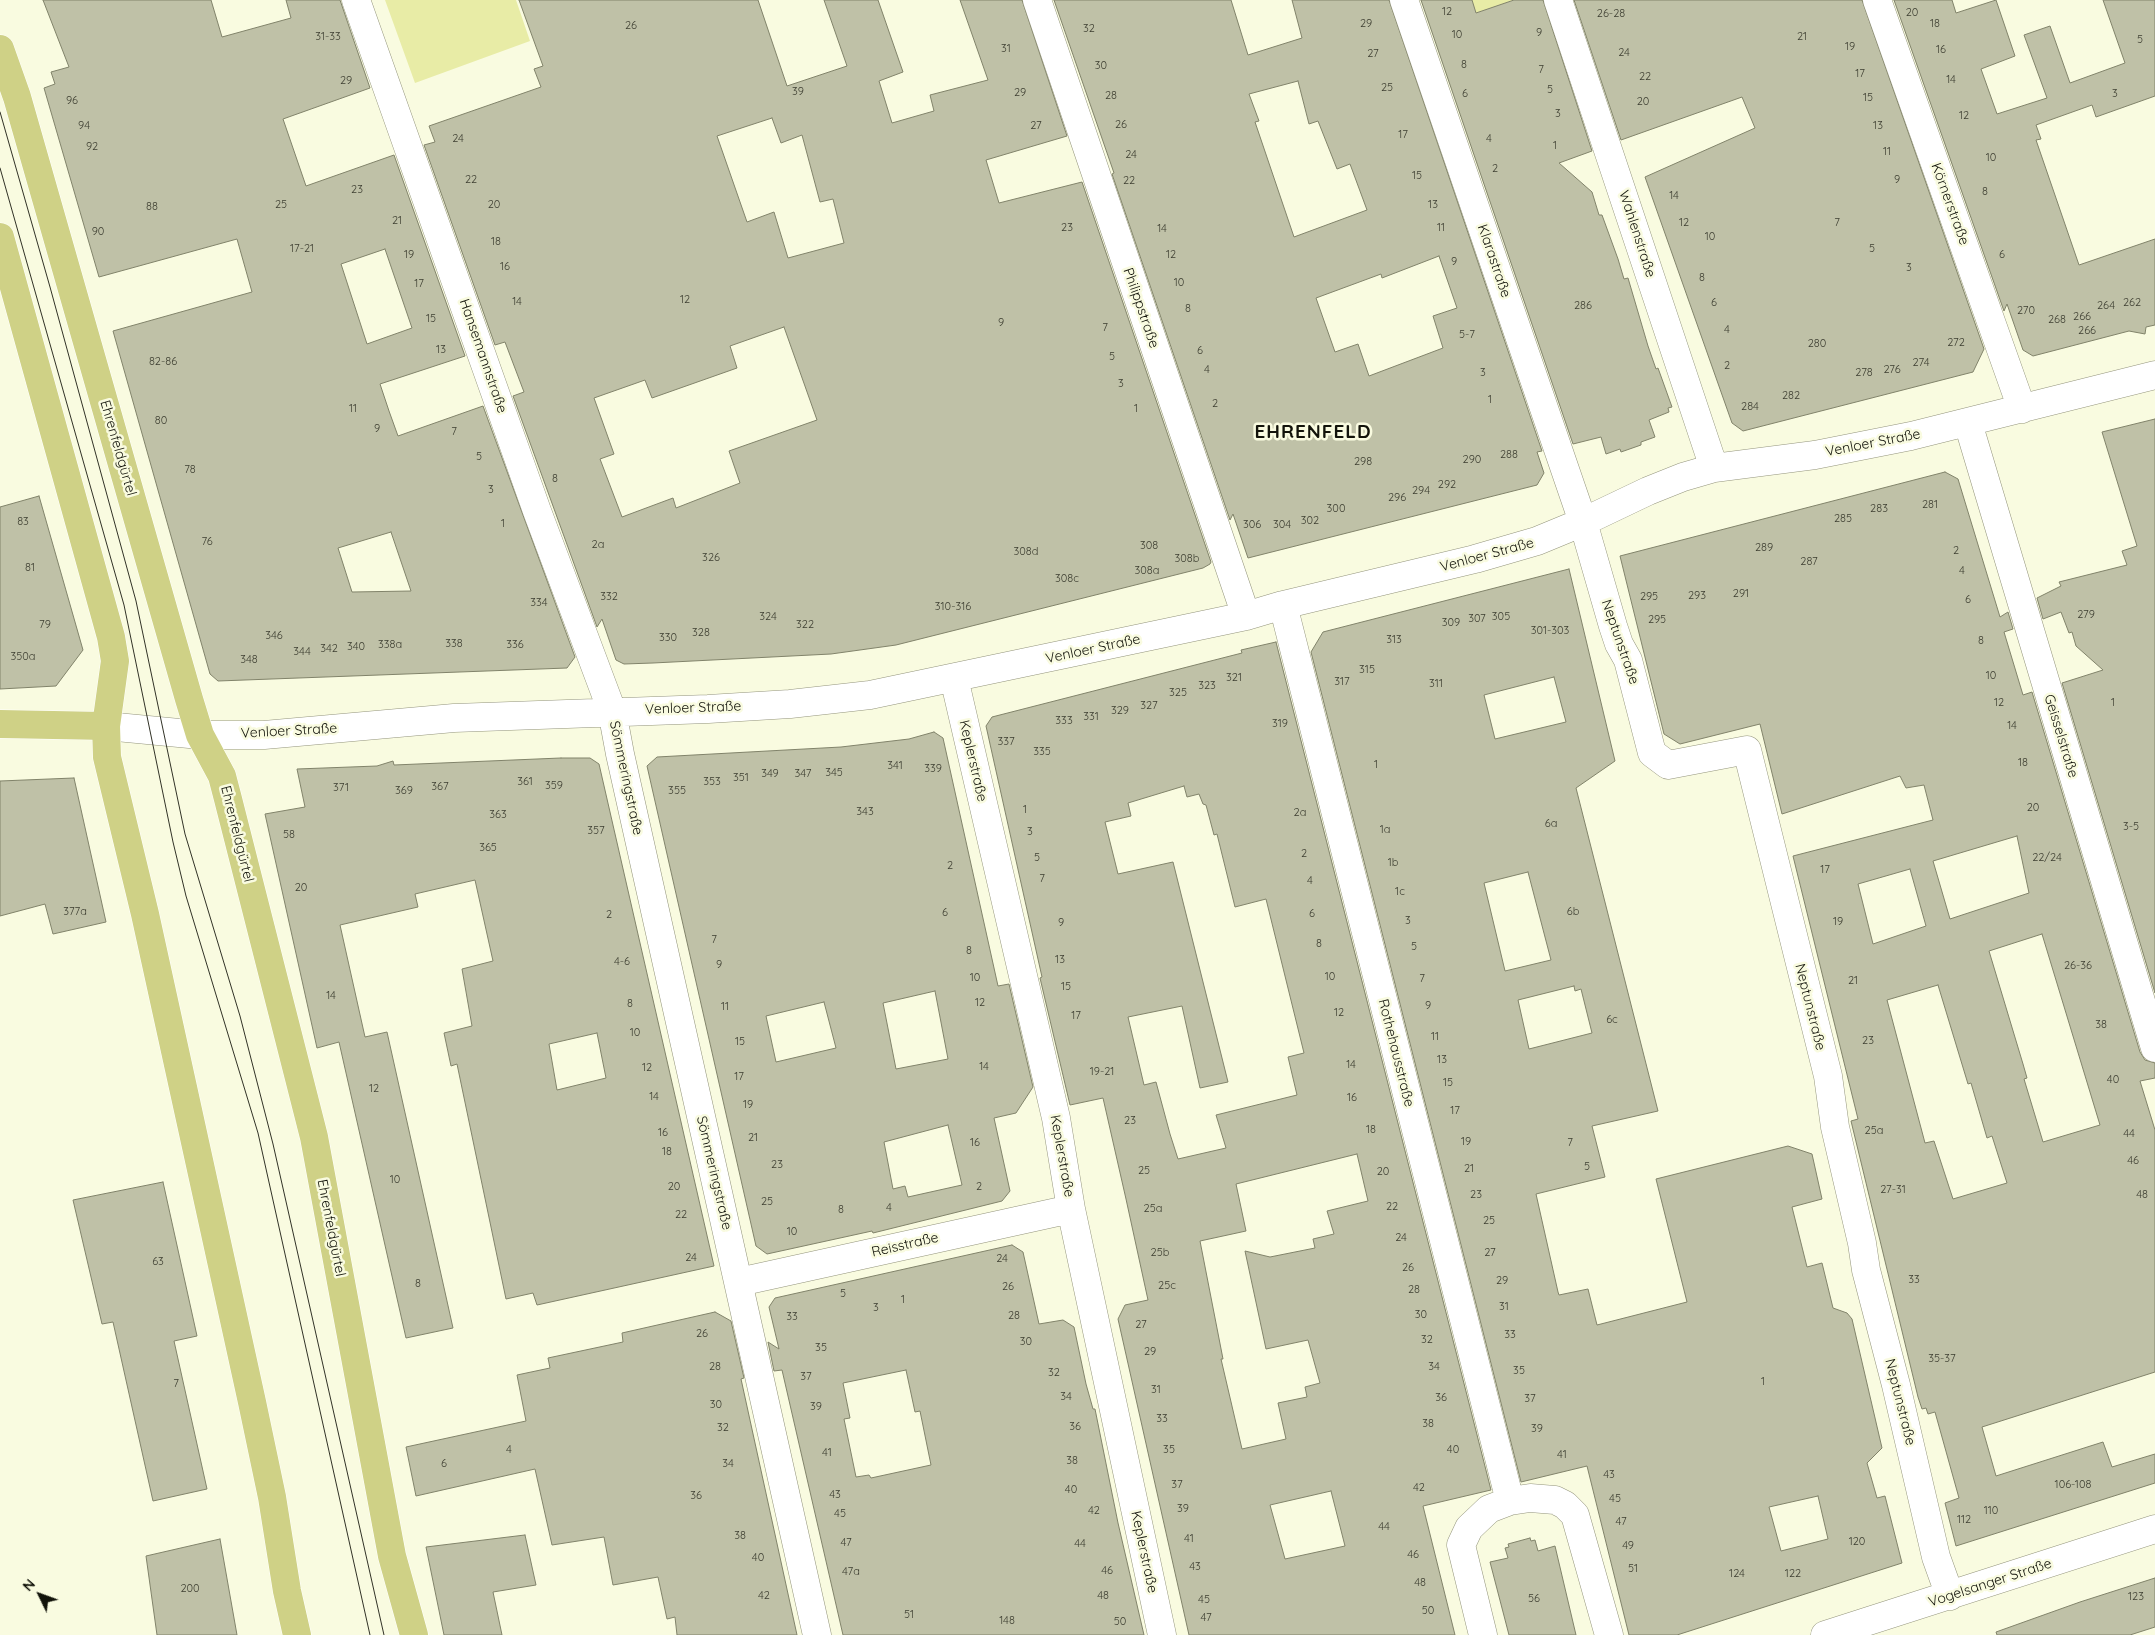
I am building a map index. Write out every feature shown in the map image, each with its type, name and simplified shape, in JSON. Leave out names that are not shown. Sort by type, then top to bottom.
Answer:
[{"type":"main road","name":"Ehrenfeldgürtel","points":[[0,49],[20,107],[200,735],[222,776],[314,1137],[392,1556],[414,1635]]},
{"type":"main road","points":[[0,237],[111,637],[115,661],[106,726],[107,757],[145,914],[252,1402],[272,1497],[287,1591],[297,1635]]},
{"type":"main road","name":"Venloer Straße","points":[[0,724],[106,726]]},
{"type":"street","name":"Hansemannstraße","points":[[356,0],[537,511],[612,711]]},
{"type":"street","name":"Philippstraße","points":[[1036,0],[1246,616]]},
{"type":"street","name":"Klarastraße","points":[[1404,0],[1584,522]]},
{"type":"street","name":"Wahlenstraße","points":[[1558,0],[1714,468]]},
{"type":"street","name":"Körnerstraße","points":[[1877,0],[2022,409]]},
{"type":"street","name":"Venloer Straße","points":[[106,726],[200,735],[264,735],[454,718],[708,709],[790,704],[870,695],[1246,616],[1283,605],[1475,559],[1537,541],[1584,522],[1648,491],[1683,477],[1714,468],[1816,455],[1911,436],[2155,376]]},
{"type":"street","name":"Geisselstraße","points":[[1968,423],[2155,1048]]},
{"type":"street","name":"Neptunstraße","points":[[1584,522],[1613,626],[1619,644],[1628,660],[1652,753],[1668,765],[1746,750],[1828,1076],[1835,1127],[1862,1243],[1866,1270],[1898,1394],[1936,1557],[1950,1596]]},
{"type":"street","name":"Rothehausstraße","points":[[1283,605],[1510,1501]]},
{"type":"street","name":"Keplerstraße","points":[[954,678],[1056,1118],[1071,1209],[1162,1635]]},
{"type":"street","name":"Sömmeringstraße","points":[[612,711],[622,764],[817,1635]]},
{"type":"street","name":"Reisstraße","points":[[738,1282],[1071,1209]]},
{"type":"street","points":[[1483,1635],[1461,1545],[1469,1528],[1489,1509],[1510,1501],[1530,1498],[1555,1500],[1565,1505],[1575,1515],[1608,1635]]},
{"type":"street","name":"Vogelsanger Straße","points":[[1832,1634],[2155,1529]]},
{"type":"green space","points":[[385,0],[516,0],[530,41],[415,83]]},
{"type":"green space","points":[[1472,0],[1514,0],[1476,13]]},
{"type":"building","points":[[43,0],[211,0],[222,37],[291,18],[286,0],[340,0],[370,88],[283,119],[306,186],[394,155],[465,356],[380,384],[389,411],[398,436],[483,406],[575,657],[567,668],[218,681],[210,674],[113,331],[252,292],[237,239],[99,277],[44,88],[55,84],[51,72],[69,67]],"holes":[[[385,249],[412,328],[367,344],[341,264]],[[391,532],[411,591],[352,592],[338,548]]]},
{"type":"building","points":[[519,0],[758,0],[787,86],[847,66],[824,0],[878,0],[903,72],[879,81],[892,123],[934,111],[930,95],[988,80],[960,0],[1022,0],[1067,136],[986,160],[999,203],[1082,182],[1211,562],[1210,564],[1203,568],[896,645],[831,654],[624,664],[616,660],[602,619],[597,627],[513,396],[524,392],[505,342],[495,345],[424,145],[435,142],[429,126],[541,87],[534,69],[543,66]],"holes":[[[772,118],[781,143],[802,135],[820,202],[833,199],[844,243],[788,258],[774,212],[747,222],[717,136]],[[784,327],[817,420],[729,451],[740,483],[676,508],[673,498],[622,517],[600,459],[614,454],[594,398],[645,380],[652,398],[737,368],[730,346]]]},
{"type":"building","points":[[1054,0],[1231,0],[1248,55],[1302,38],[1292,0],[1389,0],[1542,451],[1537,452],[1544,473],[1537,485],[1248,558],[1233,514],[1230,520],[1112,174],[1114,173]],"holes":[[[1298,81],[1309,124],[1318,121],[1337,169],[1350,164],[1367,210],[1294,237],[1255,122],[1259,121],[1249,94]],[[1439,256],[1457,308],[1433,316],[1443,348],[1369,376],[1358,344],[1335,352],[1316,298],[1381,274],[1382,278]]]},
{"type":"building","points":[[1421,0],[1472,0],[1476,13],[1514,0],[1543,0],[1592,151],[1559,163],[1592,192],[1624,279],[1628,278],[1648,346],[1672,407],[1668,408],[1669,412],[1649,420],[1655,437],[1641,442],[1641,445],[1621,452],[1620,449],[1606,454],[1601,437],[1573,444]]},
{"type":"building","points":[[1574,0],[1862,0],[1984,349],[1973,372],[1743,431],[1732,423],[1645,177],[1755,128],[1742,97],[1621,140]]},
{"type":"building","points":[[1894,0],[1952,0],[1956,13],[1996,0],[2015,56],[1981,69],[1997,114],[2047,98],[2024,35],[2050,26],[2070,83],[2125,63],[2103,0],[2155,0],[2155,96],[2096,117],[2092,105],[2036,125],[2041,139],[2036,140],[2079,265],[2155,239],[2155,325],[2146,327],[2145,334],[2129,331],[2033,356],[2023,350],[2007,304],[2004,311]]},
{"type":"building","points":[[2155,419],[2155,993],[2062,683],[2103,670],[2076,646],[2072,632],[2069,633],[2061,612],[2043,619],[2037,598],[2061,586],[2059,582],[2127,565],[2122,551],[2137,546],[2102,432]]},
{"type":"building","points":[[1945,472],[1958,479],[2000,617],[2008,612],[2013,629],[2004,632],[2023,695],[2032,692],[2140,1052],[2145,1060],[2155,1063],[2155,1078],[2140,1081],[2155,1130],[2155,1372],[1982,1427],[1996,1476],[2103,1442],[2112,1467],[2155,1454],[2155,1483],[1956,1546],[1945,1503],[1959,1498],[1935,1412],[1928,1414],[1926,1408],[1922,1409],[1918,1397],[1851,1121],[1858,1119],[1793,856],[1933,820],[1924,785],[1906,788],[1900,776],[1782,814],[1760,724],[1680,744],[1664,734],[1620,556]],"holes":[[[2017,836],[2029,893],[1950,919],[1933,861]],[[1910,869],[1926,926],[1873,944],[1858,884]],[[2042,934],[2100,1125],[2043,1142],[2024,1079],[2027,1078],[1989,951]],[[1938,985],[1968,1084],[1971,1083],[1987,1138],[1992,1136],[2007,1183],[1953,1199],[1934,1141],[1925,1143],[1887,1000]]]},
{"type":"building","points":[[39,496],[83,650],[56,686],[0,689],[0,507]]},
{"type":"building","points":[[1569,569],[1615,761],[1576,788],[1658,1111],[1592,1126],[1605,1177],[1536,1194],[1559,1295],[1588,1289],[1597,1325],[1687,1302],[1656,1179],[1788,1146],[1812,1154],[1822,1199],[1792,1207],[1807,1267],[1822,1263],[1833,1308],[1847,1313],[1852,1319],[1882,1448],[1867,1463],[1877,1498],[1885,1496],[1902,1563],[1677,1635],[1629,1635],[1587,1466],[1521,1482],[1311,652],[1323,632]],"holes":[[[1554,677],[1566,722],[1495,739],[1484,695]],[[1528,872],[1551,960],[1505,971],[1484,883]],[[1574,986],[1575,991],[1581,989],[1592,1033],[1529,1049],[1518,1000]],[[1818,1496],[1828,1539],[1781,1551],[1769,1507]]]},
{"type":"building","points":[[1276,642],[1491,1490],[1423,1506],[1455,1635],[1189,1635],[1118,1319],[1125,1305],[1148,1300],[1126,1199],[1103,1098],[1070,1105],[1040,978],[1042,977],[986,726],[992,717],[1242,653],[1241,650]],"holes":[[[1184,786],[1187,797],[1199,794],[1203,804],[1206,805],[1214,835],[1217,834],[1235,907],[1266,899],[1304,1053],[1288,1057],[1297,1095],[1216,1115],[1226,1148],[1178,1159],[1156,1082],[1144,1085],[1128,1017],[1182,1006],[1200,1088],[1228,1082],[1173,862],[1118,874],[1105,822],[1131,816],[1128,803]],[[1357,1154],[1368,1201],[1327,1211],[1334,1234],[1313,1239],[1315,1248],[1270,1257],[1245,1251],[1266,1349],[1308,1340],[1320,1383],[1305,1387],[1307,1397],[1278,1403],[1286,1439],[1242,1449],[1221,1359],[1223,1359],[1200,1241],[1246,1231],[1236,1184]],[[1331,1491],[1345,1546],[1285,1559],[1270,1505]]]},
{"type":"building","points":[[934,732],[943,738],[998,986],[1009,984],[1033,1087],[1016,1113],[994,1118],[1010,1191],[1002,1201],[873,1233],[872,1231],[767,1254],[756,1246],[647,766],[657,757],[841,747],[909,739]],"holes":[[[935,991],[948,1059],[896,1069],[883,1003]],[[824,1002],[836,1048],[776,1062],[766,1016]],[[948,1125],[962,1185],[908,1197],[905,1186],[893,1189],[884,1142]]]},
{"type":"building","points":[[561,758],[590,758],[599,764],[714,1266],[537,1305],[533,1293],[506,1299],[457,1064],[451,1066],[444,1033],[472,1026],[462,969],[493,961],[475,880],[415,894],[418,907],[340,925],[365,1037],[387,1032],[453,1328],[406,1338],[339,1042],[317,1048],[265,814],[305,807],[297,769],[377,766],[393,761],[394,765]],"holes":[[[597,1033],[606,1078],[557,1090],[549,1044]]]},
{"type":"building","points":[[74,778],[106,922],[53,934],[45,904],[0,916],[0,781]]},
{"type":"building","points":[[163,1182],[197,1336],[174,1341],[207,1489],[153,1501],[113,1322],[102,1324],[73,1200]]},
{"type":"building","points":[[1012,1245],[1023,1252],[1039,1324],[1063,1320],[1074,1327],[1086,1384],[1093,1409],[1095,1409],[1118,1523],[1144,1635],[843,1635],[782,1370],[774,1371],[768,1342],[779,1349],[769,1307],[775,1298]],"holes":[[[906,1370],[915,1412],[920,1411],[931,1465],[871,1478],[869,1475],[856,1477],[844,1419],[850,1418],[843,1383]]]},
{"type":"building","points":[[715,1312],[731,1321],[744,1378],[741,1379],[797,1635],[677,1635],[675,1617],[667,1619],[658,1577],[613,1585],[604,1537],[552,1545],[535,1469],[416,1496],[406,1447],[526,1421],[517,1375],[550,1368],[548,1358],[623,1342],[622,1333]]},
{"type":"building","points":[[525,1535],[536,1585],[493,1592],[502,1635],[444,1635],[426,1547]]},
{"type":"building","points":[[1530,1538],[1531,1541],[1535,1540],[1538,1551],[1555,1546],[1576,1635],[1509,1635],[1490,1562],[1508,1558],[1505,1548],[1509,1547],[1508,1544]]},
{"type":"building","points":[[220,1539],[237,1635],[157,1635],[146,1556]]},
{"type":"building","points":[[2155,1578],[2155,1627],[2130,1635],[1997,1635],[1996,1632]]},
{"type":"tram line","points":[[0,112],[136,601],[185,834],[240,1016],[273,1144],[384,1635]]},
{"type":"tram line","points":[[0,168],[124,605],[186,896],[258,1133],[370,1635]]},
{"type":"district","name":"EHRENFELD","points":[[1313,432]]}]
